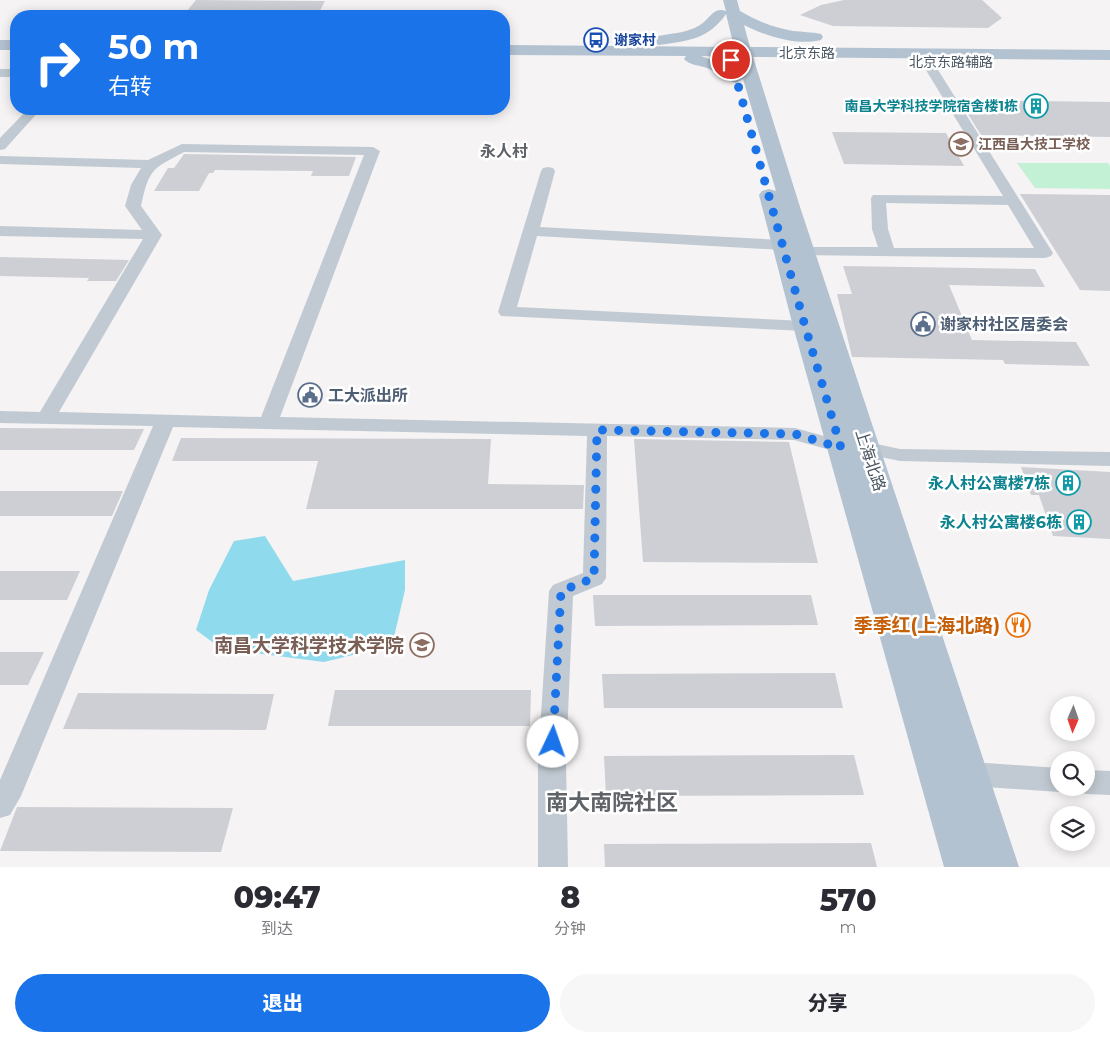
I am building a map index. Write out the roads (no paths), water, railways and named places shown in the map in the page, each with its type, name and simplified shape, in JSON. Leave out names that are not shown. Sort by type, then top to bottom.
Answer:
[{"type":"main road","points":[[633,47],[684,35],[709,26],[725,7],[752,26],[769,32],[797,37],[848,38],[896,46]]},
{"type":"main road","name":"上海北路","points":[[725,7],[735,48],[793,248],[854,448],[963,867]]},
{"type":"main road","points":[[646,35],[684,35]]},
{"type":"main road","name":"北京东路辅路","points":[[848,38],[1081,40]]},
{"type":"main road","name":"北京东路","points":[[510,42],[633,47],[735,48],[896,46],[1110,47]]},
{"type":"main road","points":[[633,47],[701,60],[745,81],[764,67],[791,61],[858,53]]},
{"type":"main road","name":"北京东路","points":[[510,50],[633,47]]},
{"type":"main road","name":"北京东路","points":[[735,48],[858,53],[1110,55]]},
{"type":"main road","points":[[510,58],[701,60]]},
{"type":"main road","name":"北京东路辅路","points":[[791,61],[1110,64]]},
{"type":"main road","name":"上海北路","points":[[793,248],[805,326],[854,448],[972,774],[1000,867]]},
{"type":"lane","points":[[531,231],[793,248],[888,252],[1044,253],[927,62]]},
{"type":"lane","points":[[0,146],[29,115]]},
{"type":"lane","points":[[0,160],[150,164],[182,148],[373,150],[268,422]]},
{"type":"lane","points":[[150,164],[138,186],[133,206],[154,235]]},
{"type":"lane","points":[[548,171],[507,312],[805,326]]},
{"type":"lane","points":[[888,252],[880,229],[878,198],[1013,201]]},
{"type":"lane","points":[[0,231],[154,235]]},
{"type":"lane","points":[[46,418],[154,235]]},
{"type":"lane","points":[[0,417],[795,434],[854,448],[900,454],[1110,458]]},
{"type":"lane","points":[[0,806],[7,796],[166,420]]},
{"type":"lane","points":[[553,867],[552,761],[561,591],[594,578],[597,430]]},
{"type":"lane","points":[[972,774],[1050,779]]},
{"type":"lane","points":[[1095,782],[1110,783]]},
{"type":"water","points":[[265,536],[293,581],[405,560],[405,590],[394,637],[365,652],[324,662],[222,649],[196,630],[209,590],[234,541]]},
{"type":"place","name":"谢家村","points":[[596,40]]},
{"type":"place","name":"南昌大学科技学院宿舍楼1栋","points":[[1036,106]]},
{"type":"place","name":"江西昌大技工学校","points":[[961,144]]},
{"type":"place","name":"谢家村社区居委会","points":[[923,324]]},
{"type":"place","name":"工大派出所","points":[[310,395]]},
{"type":"place","name":"永人村公寓楼7栋","points":[[1068,483]]},
{"type":"place","name":"永人村公寓楼6栋","points":[[1079,522]]},
{"type":"place","name":"季季红(上海北路)","points":[[1018,625]]},
{"type":"place","name":"南昌大学科学技术学院","points":[[422,645]]},
{"type":"district","name":"永人村","points":[[504,151]]},
{"type":"district","name":"南大南院社区","points":[[612,802]]}]
